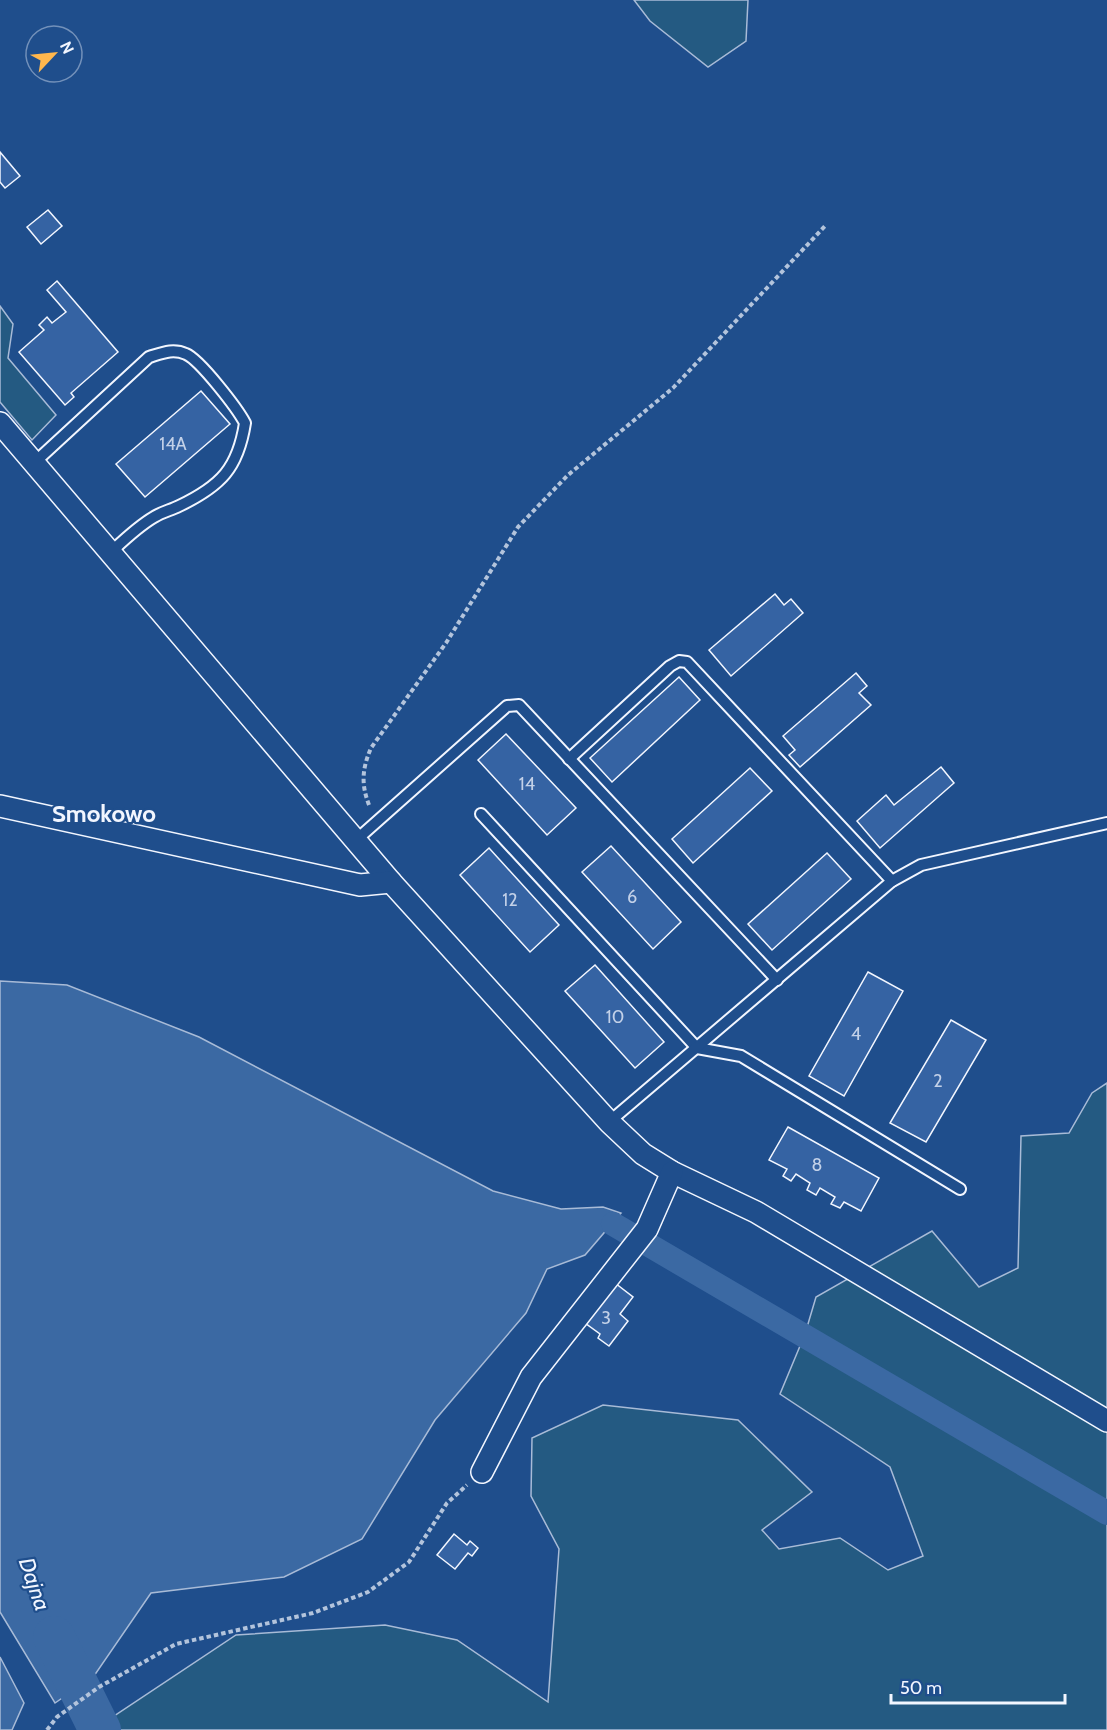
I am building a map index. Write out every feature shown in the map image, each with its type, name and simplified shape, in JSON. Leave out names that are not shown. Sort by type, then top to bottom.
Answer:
[{"type":"street","points":[[0,423],[391,882],[609,1122],[644,1154],[672,1172],[756,1212],[1107,1421]]},
{"type":"street","points":[[0,806],[360,885],[391,882]]},
{"type":"street","points":[[482,1472],[531,1377],[646,1229],[672,1172]]},
{"type":"lane","points":[[34,463],[149,357],[170,350],[188,354],[236,406],[245,423],[242,442],[234,463],[223,479],[206,491],[155,516],[131,533],[110,553]]},
{"type":"lane","points":[[569,759],[670,666],[679,661],[687,662],[892,881]]},
{"type":"lane","points":[[355,841],[507,706],[519,705],[777,980]]},
{"type":"lane","points":[[481,814],[697,1048],[741,1056],[960,1189]]},
{"type":"lane","points":[[609,1122],[892,881],[921,865],[1107,823]]},
{"type":"path","points":[[375,823],[364,791],[362,768],[370,748],[446,643],[518,527],[568,475],[673,388],[825,226]]},
{"type":"path","points":[[46,1730],[57,1717],[99,1687],[176,1644],[313,1613],[368,1592],[409,1562],[447,1503],[482,1472]]},
{"type":"shaded area","points":[[634,0],[748,0],[746,41],[708,67],[650,21]]},
{"type":"shaded area","points":[[0,306],[13,324],[8,358],[56,415],[32,440],[0,402]]},
{"type":"shaded area","points":[[1107,1083],[1107,1730],[93,1730],[236,1635],[385,1625],[457,1640],[548,1702],[559,1549],[531,1496],[532,1438],[603,1405],[738,1420],[812,1492],[762,1530],[779,1549],[840,1538],[888,1570],[923,1556],[890,1467],[780,1394],[805,1334],[816,1297],[932,1231],[979,1287],[1018,1268],[1021,1136],[1069,1133],[1092,1093]]},
{"type":"water","points":[[0,981],[67,985],[199,1037],[493,1191],[561,1209],[603,1207],[621,1213],[585,1255],[547,1269],[526,1313],[435,1420],[362,1539],[284,1577],[151,1593],[94,1676],[55,1703],[0,1612]]},
{"type":"water","points":[[0,1657],[24,1703],[12,1730],[0,1730]]},
{"type":"building","points":[[0,152],[20,176],[5,188],[0,182]]},
{"type":"building","points":[[48,210],[62,226],[41,244],[27,227]]},
{"type":"building","points":[[57,281],[118,352],[71,393],[74,397],[65,405],[19,352],[44,330],[39,325],[47,317],[52,323],[66,312],[47,290]]},
{"type":"building","points":[[201,391],[230,424],[145,497],[116,464]]},
{"type":"building","points":[[775,594],[784,605],[791,599],[803,613],[731,676],[709,650]]},
{"type":"building","points":[[856,673],[867,686],[859,693],[871,705],[800,767],[789,755],[795,750],[783,736]]},
{"type":"building","points":[[679,677],[700,700],[612,782],[590,758]]},
{"type":"building","points":[[506,734],[576,808],[547,835],[478,760]]},
{"type":"building","points":[[941,767],[954,783],[880,848],[857,821],[886,795],[894,805]]},
{"type":"building","points":[[750,768],[772,791],[693,863],[672,839]]},
{"type":"building","points":[[611,846],[681,922],[653,949],[582,872]]},
{"type":"building","points":[[489,848],[559,925],[530,952],[460,875]]},
{"type":"building","points":[[827,853],[851,879],[772,950],[748,924]]},
{"type":"building","points":[[595,965],[664,1042],[635,1068],[565,991]]},
{"type":"building","points":[[868,972],[903,991],[844,1096],[809,1076]]},
{"type":"building","points":[[951,1020],[986,1040],[926,1142],[890,1123]]},
{"type":"building","points":[[788,1127],[879,1178],[861,1211],[844,1202],[840,1208],[831,1204],[835,1197],[820,1188],[816,1195],[807,1190],[810,1183],[796,1174],[791,1181],[783,1176],[787,1169],[769,1160]]},
{"type":"building","points":[[615,1283],[633,1297],[620,1314],[628,1321],[609,1346],[598,1338],[600,1334],[585,1323]]},
{"type":"building","points":[[454,1534],[467,1545],[470,1541],[478,1548],[472,1556],[468,1553],[455,1569],[437,1555]]},
{"type":"waterway","points":[[613,1224],[1107,1513]]},
{"type":"waterway","name":"Dajna","points":[[54,1637],[100,1730]]},
{"type":"district","name":"Smokowo","points":[[104,814]]}]
